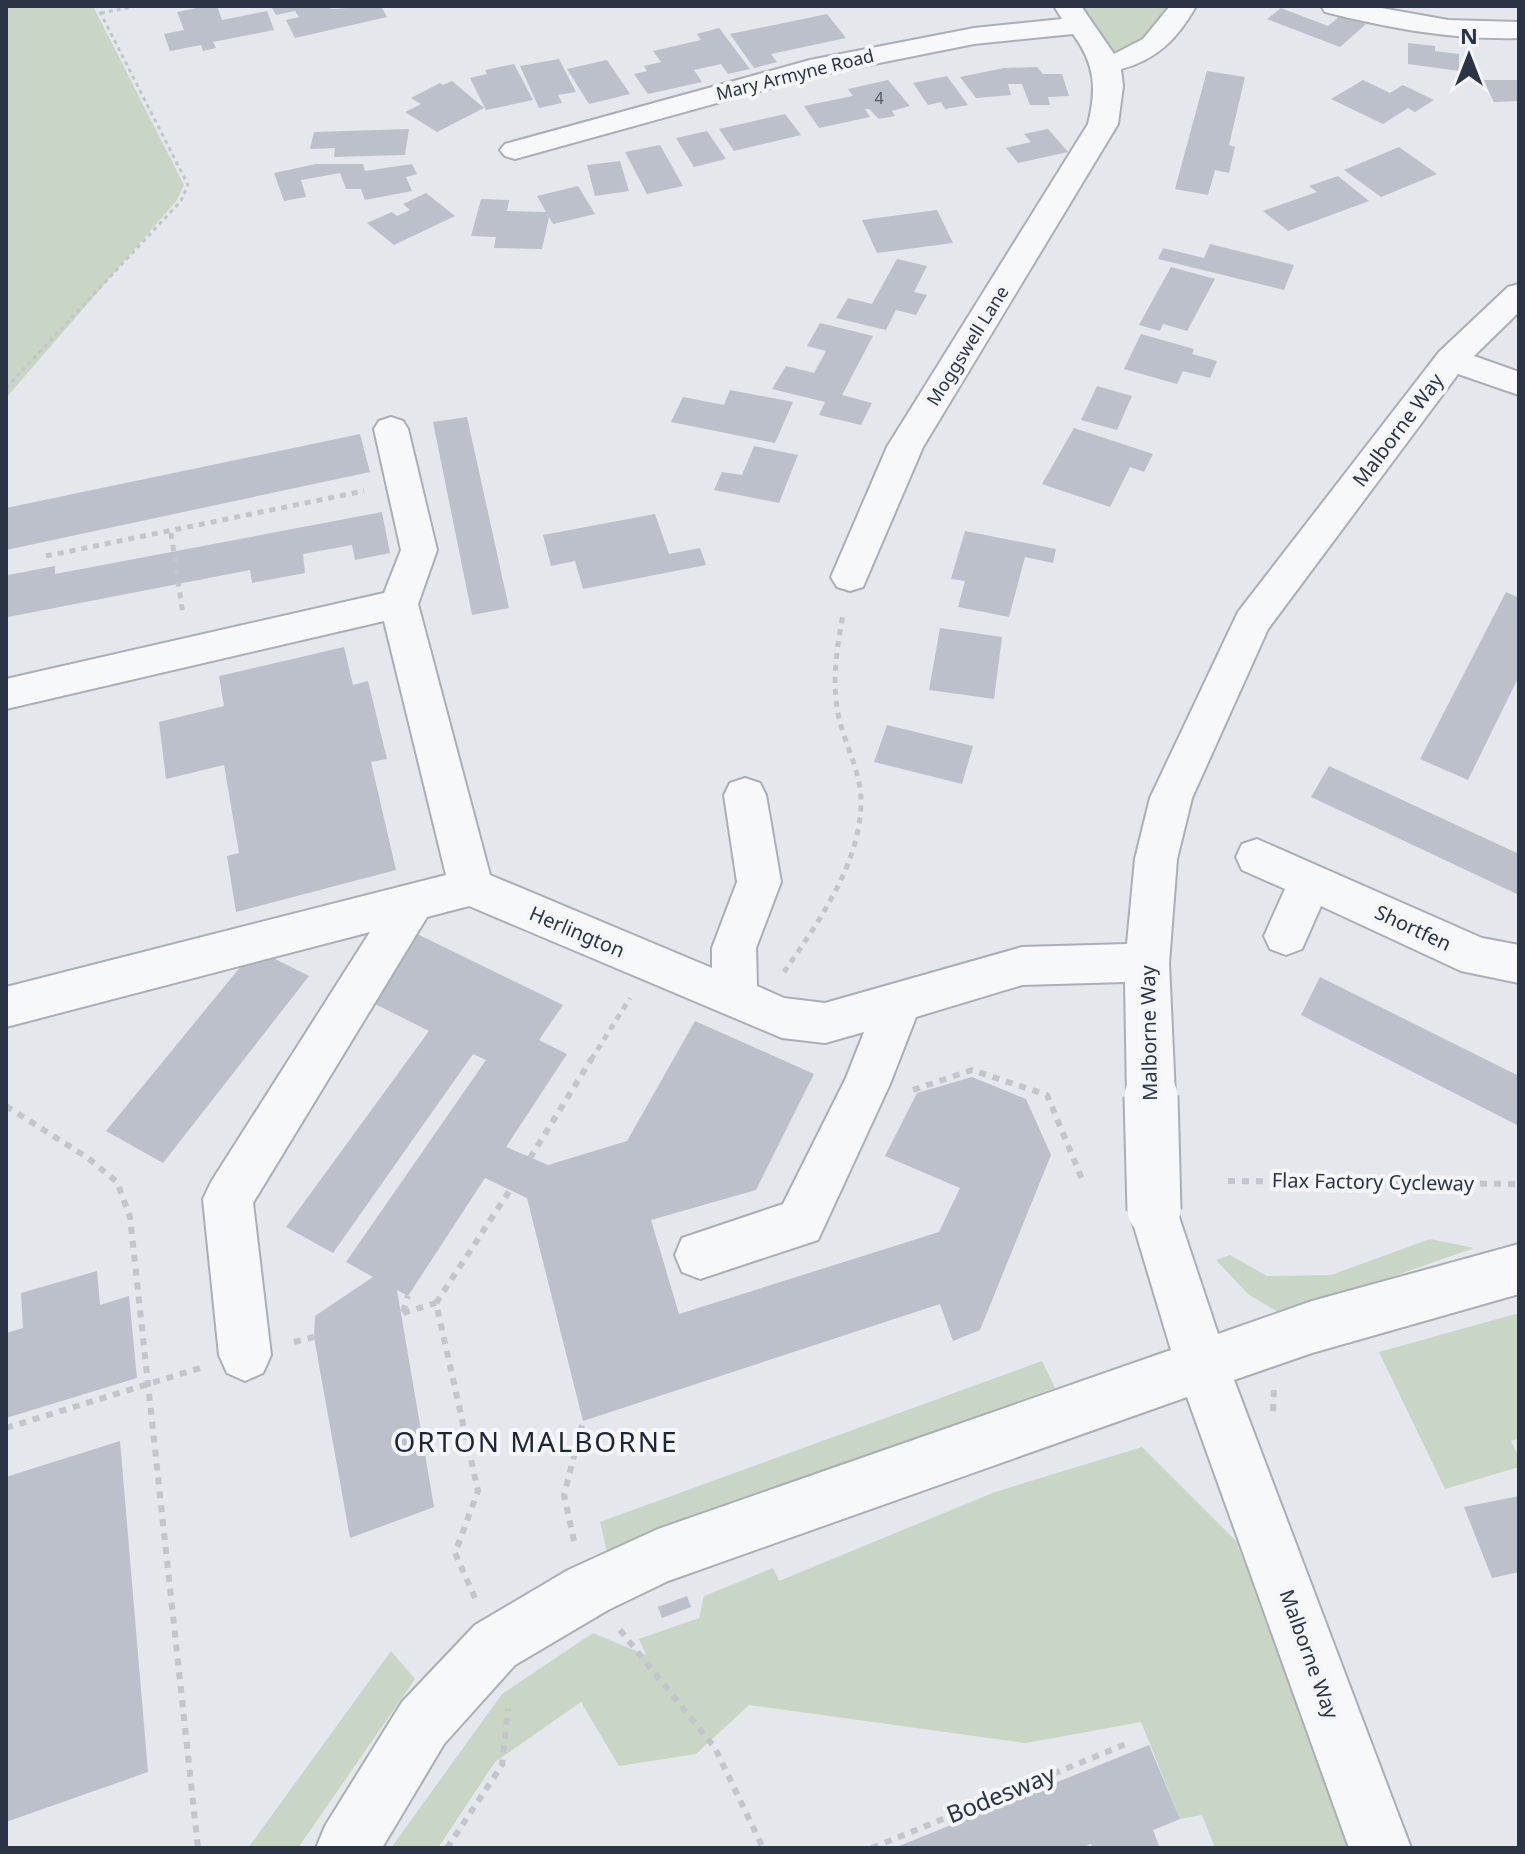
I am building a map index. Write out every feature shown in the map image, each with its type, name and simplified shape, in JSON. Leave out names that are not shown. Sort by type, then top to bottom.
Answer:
[{"type":"street","points":[[1073,15],[1107,63],[1130,58],[1158,41],[1183,6]]},
{"type":"street","points":[[1334,6],[1415,24],[1475,33],[1519,30]]},
{"type":"street","name":"Mary Armyne Road","points":[[515,150],[810,68],[1073,15]]},
{"type":"street","name":"Moggswell Lane","points":[[850,577],[905,447],[1103,124],[1111,83],[1107,63]]},
{"type":"street","name":"Malborne Way","points":[[1380,1848],[1202,1365],[1154,1210],[1147,963],[1156,859],[1171,798],[1252,622],[1451,360],[1519,294]]},
{"type":"street","points":[[1451,360],[1519,384]]},
{"type":"street","points":[[6,1007],[471,887],[399,604],[419,550],[391,429]]},
{"type":"street","points":[[6,694],[80,689],[188,652],[399,604]]},
{"type":"street","points":[[745,795],[759,882],[734,948],[746,1003]]},
{"type":"street","name":"Shortfen","points":[[1257,857],[1477,957],[1519,964]]},
{"type":"street","points":[[1286,936],[1310,881]]},
{"type":"street","name":"Herlington","points":[[471,887],[782,1018],[825,1023],[1022,966],[1147,963]]},
{"type":"street","points":[[245,1355],[228,1199],[413,902]]},
{"type":"street","points":[[700,1255],[800,1223],[867,1084],[898,1003]]},
{"type":"street","points":[[347,1848],[423,1723],[495,1645],[588,1590],[681,1549],[1312,1327],[1519,1269]]},
{"type":"path","points":[[6,388],[181,201],[188,185],[97,6]]},
{"type":"path","points":[[101,13],[137,6]]},
{"type":"path","points":[[46,556],[171,533],[404,483]]},
{"type":"path","points":[[171,533],[188,652]]},
{"type":"path","points":[[746,1003],[821,920],[855,839],[861,801],[854,758],[842,731],[835,701],[837,646],[850,577]]},
{"type":"path","points":[[530,1158],[651,963]]},
{"type":"path","points":[[867,1084],[895,1096],[972,1070],[1047,1095],[1082,1179]]},
{"type":"path","points":[[6,1106],[88,1158],[117,1182],[130,1217],[198,1848]]},
{"type":"path","name":"Flax Factory Cycleway","points":[[1228,1181],[1519,1184]]},
{"type":"path","points":[[408,1296],[403,1313],[436,1303],[510,1190]]},
{"type":"path","points":[[436,1303],[478,1491],[455,1553]]},
{"type":"path","points":[[6,1428],[147,1383],[314,1337]]},
{"type":"path","points":[[564,1495],[583,1421]]},
{"type":"path","points":[[588,1590],[715,1748],[763,1848]]},
{"type":"path","name":"Bodesway","points":[[872,1848],[1131,1742]]},
{"type":"green space","points":[[6,6],[93,6],[184,185],[177,200],[6,398]]},
{"type":"green space","points":[[1079,6],[1175,6],[1160,32],[1116,56],[1106,52]]},
{"type":"green space","points":[[1430,1239],[1474,1248],[1283,1315],[1248,1294],[1216,1260],[1230,1255],[1267,1276],[1331,1275]]},
{"type":"green space","points":[[1519,1313],[1519,1438],[1511,1441],[1519,1457],[1519,1467],[1445,1489],[1379,1352]]},
{"type":"green space","points":[[1042,1361],[1055,1388],[751,1496],[607,1552],[600,1522]]},
{"type":"green space","points":[[1142,1447],[1236,1541],[1354,1848],[1215,1848],[1202,1815],[1180,1819],[1141,1722],[1026,1743],[749,1705],[696,1754],[619,1766],[581,1702],[495,1762],[438,1848],[391,1848],[502,1694],[593,1633],[646,1655],[639,1639],[699,1618],[704,1596],[773,1568],[779,1581],[995,1492]]},
{"type":"green space","points":[[391,1651],[415,1679],[298,1848],[248,1848]]},
{"type":"building","points":[[217,6],[222,20],[267,11],[274,30],[213,42],[216,48],[203,51],[201,45],[170,51],[164,34],[184,30],[177,12]]},
{"type":"building","points":[[271,6],[329,6],[331,9],[381,6],[387,17],[295,38],[286,20],[299,17],[295,11],[276,15]]},
{"type":"building","points":[[1281,8],[1328,26],[1341,15],[1366,24],[1340,47],[1267,19]]},
{"type":"building","points":[[827,14],[846,38],[771,54],[777,62],[754,68],[730,34]]},
{"type":"building","points":[[719,28],[750,69],[728,74],[721,64],[694,70],[702,82],[648,94],[634,74],[647,71],[644,66],[661,62],[653,51],[701,40],[697,34]]},
{"type":"building","points":[[1408,43],[1435,46],[1435,51],[1459,54],[1459,71],[1408,64]]},
{"type":"building","points":[[559,59],[576,92],[558,95],[562,103],[539,108],[520,66]]},
{"type":"building","points":[[607,60],[630,94],[589,104],[567,69]]},
{"type":"building","points":[[514,64],[533,100],[486,110],[470,78],[487,74],[485,70]]},
{"type":"building","points":[[1037,67],[1043,74],[1062,74],[1069,96],[1048,97],[1050,105],[1030,105],[1022,84],[1008,84],[1011,95],[976,98],[960,77],[1004,68]]},
{"type":"building","points":[[1207,71],[1245,77],[1229,145],[1235,147],[1229,173],[1215,170],[1208,195],[1175,189]]},
{"type":"building","points":[[947,76],[968,105],[945,109],[941,102],[928,105],[913,83]]},
{"type":"building","points":[[888,80],[910,106],[892,111],[895,116],[879,119],[865,109],[870,117],[819,128],[804,106],[853,96],[848,89]]},
{"type":"building","points":[[1363,80],[1390,93],[1403,85],[1434,100],[1415,112],[1408,108],[1383,124],[1331,99]]},
{"type":"building","points":[[1483,80],[1519,80],[1519,101],[1494,102]]},
{"type":"building","points":[[452,81],[484,108],[437,132],[405,112],[421,104],[411,98],[440,83],[443,85]]},
{"type":"building","points":[[785,114],[801,135],[734,151],[719,129]]},
{"type":"building","points":[[409,129],[405,155],[334,157],[335,148],[310,149],[314,132]]},
{"type":"building","points":[[1048,129],[1068,152],[1018,163],[1006,148],[1031,142],[1024,134]]},
{"type":"building","points":[[707,131],[726,159],[694,167],[676,138]]},
{"type":"building","points":[[660,145],[683,186],[647,194],[625,152]]},
{"type":"building","points":[[1399,147],[1437,174],[1381,197],[1344,170]]},
{"type":"building","points":[[620,161],[629,191],[595,196],[587,165]]},
{"type":"building","points":[[316,164],[363,164],[365,171],[412,164],[417,174],[406,177],[412,191],[365,200],[361,189],[346,189],[340,173],[301,180],[306,197],[284,201],[274,173]]},
{"type":"building","points":[[1338,176],[1369,201],[1288,231],[1263,211],[1317,192],[1309,186]]},
{"type":"building","points":[[578,186],[595,214],[553,224],[549,217],[542,249],[494,248],[496,237],[471,236],[481,199],[509,200],[507,211],[546,212],[537,196]]},
{"type":"building","points":[[426,193],[455,216],[394,245],[367,223],[392,212],[397,216],[410,210],[403,204]]},
{"type":"building","points":[[937,210],[953,243],[877,253],[862,220]]},
{"type":"building","points":[[1210,244],[1294,265],[1284,290],[1158,259],[1163,248],[1204,258]]},
{"type":"building","points":[[897,259],[927,266],[914,292],[927,295],[916,315],[896,310],[886,330],[836,318],[848,298],[872,304]]},
{"type":"building","points":[[1171,267],[1215,279],[1187,331],[1163,324],[1160,331],[1139,325]]},
{"type":"building","points":[[820,323],[873,336],[842,395],[872,403],[861,425],[819,415],[825,402],[772,389],[786,366],[814,373],[826,351],[807,346]]},
{"type":"building","points":[[1141,334],[1194,349],[1192,354],[1217,361],[1210,378],[1183,371],[1177,384],[1124,369]]},
{"type":"building","points":[[1097,386],[1132,396],[1117,430],[1081,420]]},
{"type":"building","points":[[730,390],[793,402],[775,443],[671,422],[683,397],[724,405]]},
{"type":"building","points":[[467,417],[509,608],[472,615],[433,422]]},
{"type":"building","points":[[1074,428],[1153,454],[1144,472],[1130,467],[1110,507],[1042,484]]},
{"type":"building","points":[[360,434],[370,472],[6,550],[6,508]]},
{"type":"building","points":[[754,446],[798,455],[779,503],[714,490],[722,472],[742,475]]},
{"type":"building","points":[[382,512],[390,553],[355,560],[352,545],[303,554],[305,573],[252,583],[250,570],[8,617],[8,575],[55,566],[55,574]]},
{"type":"building","points":[[655,514],[669,554],[700,548],[706,565],[583,589],[575,561],[551,566],[543,535]]},
{"type":"building","points":[[965,531],[1056,549],[1053,563],[1025,557],[1009,617],[958,607],[965,581],[951,579]]},
{"type":"building","points":[[1506,592],[1519,598],[1519,676],[1468,780],[1420,759]]},
{"type":"building","points":[[940,628],[1002,637],[994,699],[929,690]]},
{"type":"building","points":[[344,647],[353,685],[368,681],[387,759],[371,762],[396,870],[236,912],[227,856],[239,853],[224,765],[166,779],[159,722],[224,706],[219,676]]},
{"type":"building","points":[[887,725],[973,746],[962,784],[874,762]]},
{"type":"building","points":[[1329,766],[1519,854],[1519,895],[1311,797]]},
{"type":"building","points":[[411,931],[563,1005],[539,1040],[567,1054],[506,1147],[548,1165],[627,1141],[695,1021],[814,1074],[756,1190],[651,1220],[679,1314],[939,1232],[960,1188],[885,1156],[917,1093],[972,1077],[1026,1099],[1051,1155],[980,1330],[953,1341],[940,1304],[583,1421],[527,1198],[485,1178],[408,1296],[397,1290],[434,1507],[350,1538],[314,1337],[315,1316],[373,1277],[346,1262],[486,1060],[473,1054],[333,1253],[286,1227],[429,1031],[361,997]]},
{"type":"building","points":[[255,949],[309,976],[163,1163],[106,1131]]},
{"type":"building","points":[[1320,977],[1519,1076],[1519,1126],[1301,1015]]},
{"type":"building","points":[[97,1271],[100,1305],[129,1296],[137,1378],[6,1418],[6,1333],[23,1328],[21,1293]]},
{"type":"building","points":[[120,1441],[148,1772],[6,1822],[6,1477]]},
{"type":"building","points":[[1519,1496],[1519,1572],[1492,1578],[1464,1507]]},
{"type":"building","points":[[687,1596],[691,1607],[662,1618],[658,1607]]},
{"type":"building","points":[[1149,1745],[1180,1819],[1153,1830],[1160,1848],[1093,1848],[1091,1844],[1081,1848],[894,1848]]},
{"type":"district","name":"ORTON MALBORNE","points":[[536,1442]]}]
